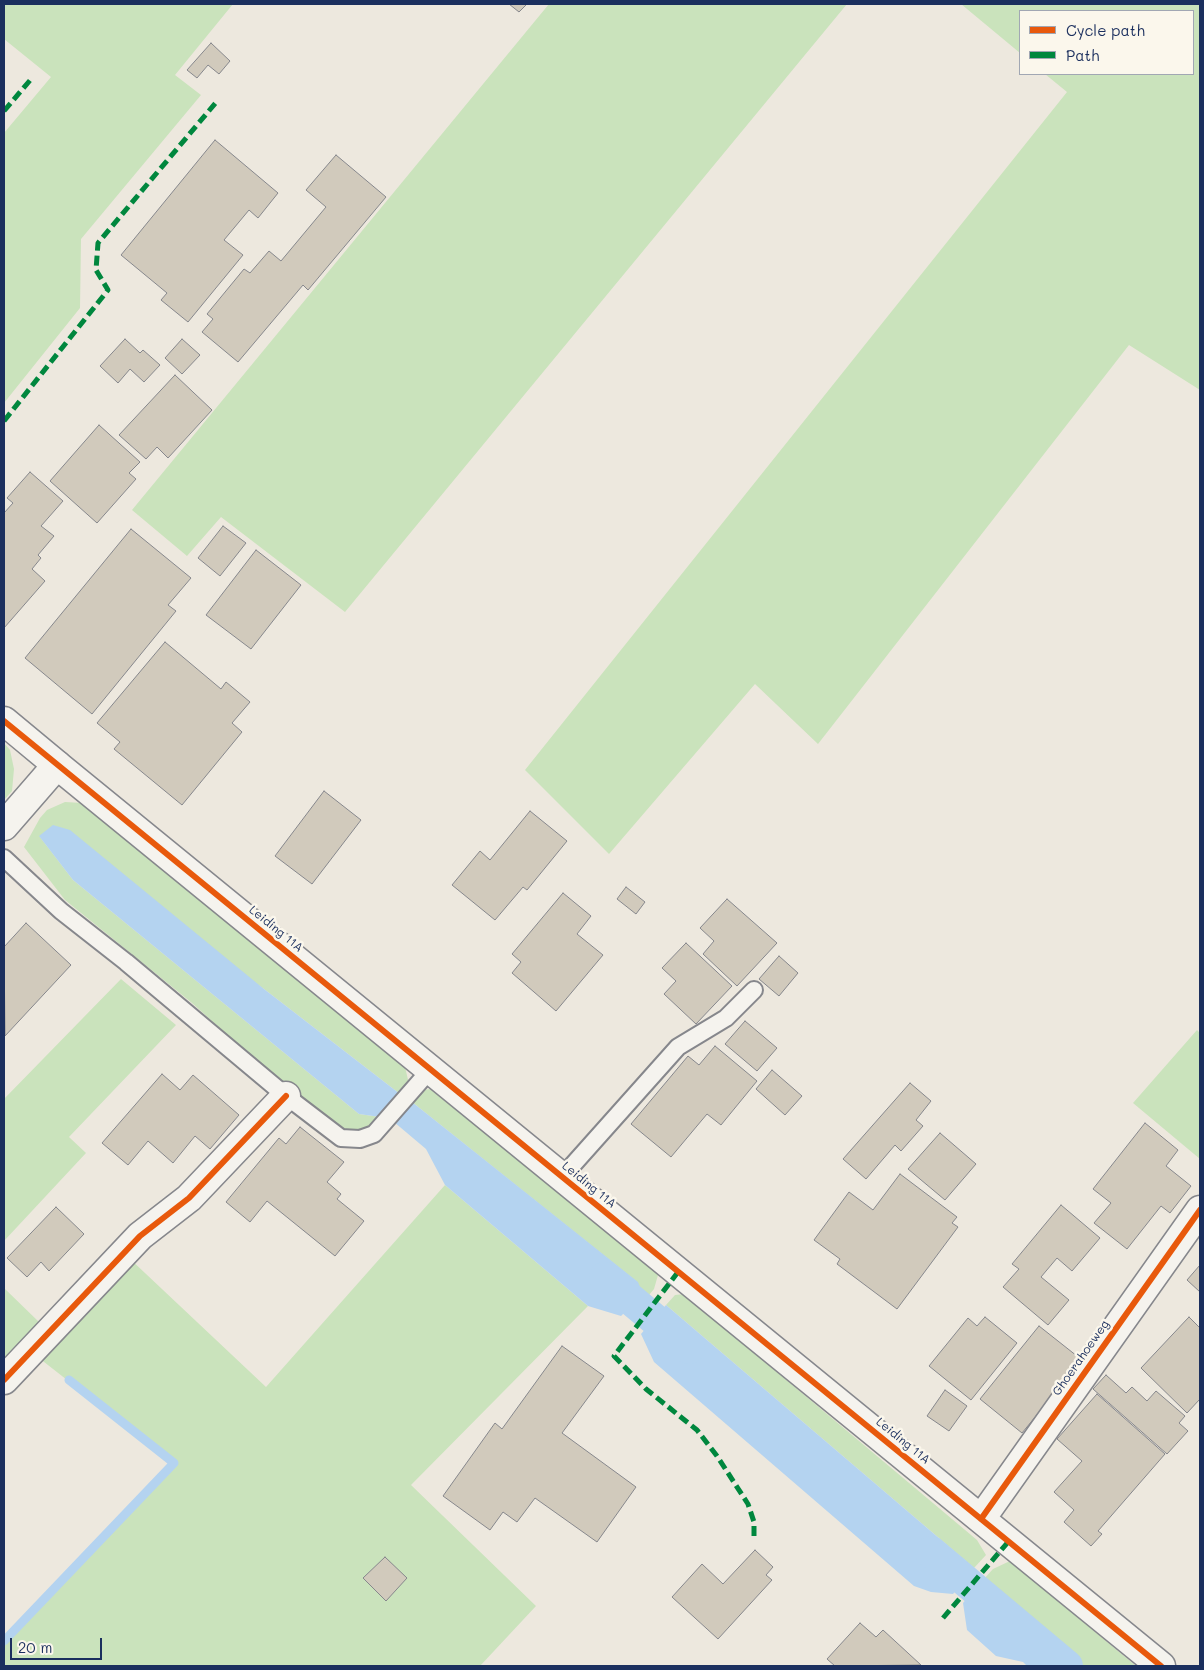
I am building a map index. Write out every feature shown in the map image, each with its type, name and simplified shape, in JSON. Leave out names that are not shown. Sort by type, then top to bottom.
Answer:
[{"type":"street","name":"Leiding 11A","points":[[4,721],[424,1076],[562,1177],[1160,1666]]},
{"type":"street","points":[[4,826],[57,765]]},
{"type":"street","points":[[4,1380],[140,1236],[189,1198],[286,1096]]},
{"type":"street","name":"Ghoerahoeweg","points":[[981,1519],[1200,1210]]},
{"type":"lane","points":[[4,858],[61,911],[126,962],[286,1096],[341,1138],[360,1139],[374,1134],[424,1076]]},
{"type":"lane","points":[[562,1177],[678,1047],[726,1018],[754,990]]},
{"type":"green space","points":[[4,4],[233,4],[175,75],[201,95],[81,239],[80,308],[4,403],[4,133],[51,77],[4,39]]},
{"type":"green space","points":[[549,4],[847,4],[345,612],[221,517],[187,556],[132,510]]},
{"type":"green space","points":[[961,4],[1200,4],[1200,390],[1129,345],[818,744],[755,684],[609,854],[525,770],[1067,92],[1046,75],[1194,75],[1194,10],[1019,10],[1019,52]]},
{"type":"green space","points":[[4,743],[10,750],[14,769],[12,791],[4,800]]},
{"type":"green space","points":[[65,802],[82,803],[405,1067],[409,1084],[400,1094],[264,989],[40,837],[73,880],[359,1114],[380,1117],[367,1129],[350,1133],[289,1091],[192,1003],[65,900],[24,847],[40,818],[47,810]]},
{"type":"green space","points":[[121,979],[176,1025],[69,1137],[86,1153],[4,1241],[4,1099]]},
{"type":"green space","points":[[1197,1030],[1200,1033],[1200,1159],[1133,1103]]},
{"type":"green space","points":[[430,1089],[647,1263],[658,1275],[654,1289],[645,1300],[637,1282],[412,1102],[423,1090]]},
{"type":"green space","points":[[445,1185],[588,1306],[411,1485],[536,1606],[480,1666],[4,1666],[4,1641],[173,1463],[39,1358],[128,1257],[266,1387]]},
{"type":"green space","points":[[4,1288],[39,1322],[4,1361]]},
{"type":"green space","points":[[684,1294],[977,1540],[986,1555],[974,1568],[666,1305],[675,1295]]},
{"type":"green space","points":[[1010,1561],[1136,1666],[1082,1666],[983,1580],[993,1569]]},
{"type":"water","points":[[53,825],[70,830],[264,989],[400,1094],[380,1117],[359,1114],[73,880],[39,836]]},
{"type":"water","points":[[412,1102],[638,1282],[645,1300],[635,1313],[627,1310],[621,1316],[588,1306],[445,1185],[426,1149],[394,1122]]},
{"type":"water","points":[[666,1305],[974,1568],[953,1594],[931,1592],[914,1586],[654,1362],[641,1334]]},
{"type":"water","points":[[983,1580],[1082,1666],[1027,1666],[1023,1662],[996,1656],[967,1630],[963,1603]]},
{"type":"building","points":[[509,4],[527,4],[519,12]]},
{"type":"building","points":[[211,43],[230,61],[219,74],[208,65],[197,78],[187,70]]},
{"type":"building","points":[[215,140],[278,193],[258,218],[249,210],[224,240],[243,255],[188,322],[161,300],[167,293],[121,255]]},
{"type":"building","points":[[336,155],[386,197],[308,290],[303,285],[238,362],[202,332],[213,319],[207,314],[244,269],[250,273],[269,251],[281,261],[326,207],[306,190]]},
{"type":"building","points":[[125,339],[140,353],[143,350],[160,365],[144,382],[130,369],[118,383],[100,366]]},
{"type":"building","points":[[182,339],[200,355],[182,374],[165,358]]},
{"type":"building","points":[[175,375],[212,410],[168,458],[157,447],[146,459],[119,435]]},
{"type":"building","points":[[99,425],[140,462],[129,473],[136,479],[97,523],[50,481]]},
{"type":"building","points":[[30,472],[63,501],[41,526],[54,536],[38,555],[41,558],[32,569],[45,581],[4,628],[4,513],[13,503],[7,498]]},
{"type":"building","points":[[223,526],[246,543],[220,576],[198,558]]},
{"type":"building","points":[[131,529],[191,578],[168,605],[176,611],[92,714],[25,658]]},
{"type":"building","points":[[256,550],[301,585],[251,649],[206,615]]},
{"type":"building","points":[[165,642],[221,689],[226,682],[250,702],[232,723],[242,732],[182,805],[114,749],[120,742],[97,723]]},
{"type":"building","points":[[324,791],[361,820],[312,884],[275,856]]},
{"type":"building","points":[[530,811],[567,841],[527,890],[523,887],[495,920],[452,885],[480,851],[490,860]]},
{"type":"building","points":[[626,887],[645,902],[636,914],[617,899]]},
{"type":"building","points":[[563,893],[591,916],[577,934],[603,955],[556,1011],[512,973],[521,962],[512,954]]},
{"type":"building","points":[[727,899],[777,943],[737,986],[703,954],[714,941],[700,928]]},
{"type":"building","points":[[26,923],[71,965],[5,1036],[4,947]]},
{"type":"building","points":[[686,943],[732,986],[696,1024],[664,994],[676,981],[662,968]]},
{"type":"building","points":[[779,956],[798,973],[779,996],[759,979]]},
{"type":"building","points":[[745,1021],[777,1048],[757,1071],[725,1044]]},
{"type":"building","points":[[715,1046],[757,1081],[721,1125],[707,1114],[671,1157],[631,1124],[688,1056],[699,1065]]},
{"type":"building","points":[[772,1070],[802,1096],[785,1115],[756,1089]]},
{"type":"building","points":[[162,1074],[180,1090],[193,1075],[239,1115],[210,1149],[195,1136],[173,1163],[148,1141],[128,1165],[102,1143]]},
{"type":"building","points":[[910,1083],[931,1101],[916,1120],[923,1126],[901,1151],[895,1145],[866,1179],[843,1159]]},
{"type":"building","points":[[1145,1123],[1178,1150],[1166,1166],[1191,1186],[1170,1213],[1161,1206],[1127,1249],[1094,1223],[1111,1203],[1093,1189]]},
{"type":"building","points":[[300,1127],[344,1162],[327,1182],[341,1194],[337,1199],[364,1221],[335,1256],[267,1201],[250,1222],[226,1202],[279,1138],[286,1144]]},
{"type":"building","points":[[940,1133],[976,1164],[945,1200],[908,1169]]},
{"type":"building","points":[[900,1174],[957,1217],[952,1223],[958,1227],[897,1309],[837,1264],[840,1259],[814,1240],[849,1192],[873,1210]]},
{"type":"building","points":[[1061,1205],[1100,1238],[1072,1271],[1057,1258],[1041,1277],[1069,1300],[1048,1325],[1003,1287],[1019,1269],[1012,1264]]},
{"type":"building","points":[[56,1207],[84,1234],[49,1271],[41,1262],[27,1277],[7,1258]]},
{"type":"building","points":[[1200,1265],[1200,1292],[1187,1280]]},
{"type":"building","points":[[985,1317],[1017,1343],[971,1400],[929,1366],[968,1318],[977,1326]]},
{"type":"building","points":[[1189,1317],[1200,1328],[1200,1399],[1187,1413],[1141,1368]]},
{"type":"building","points":[[1039,1326],[1082,1360],[1022,1433],[980,1399]]},
{"type":"building","points":[[562,1346],[604,1376],[562,1433],[636,1487],[597,1542],[535,1498],[517,1522],[503,1512],[490,1530],[443,1496],[495,1423],[502,1429]]},
{"type":"building","points":[[1106,1375],[1126,1393],[1132,1387],[1147,1401],[1156,1391],[1185,1416],[1179,1423],[1188,1431],[1167,1454],[1093,1389]]},
{"type":"building","points":[[945,1390],[967,1406],[949,1431],[927,1416]]},
{"type":"building","points":[[1097,1394],[1165,1454],[1098,1531],[1102,1534],[1091,1546],[1064,1522],[1074,1510],[1054,1492],[1082,1461],[1057,1439]]},
{"type":"building","points":[[755,1550],[773,1567],[766,1575],[772,1580],[718,1639],[672,1597],[702,1564],[723,1584]]},
{"type":"building","points":[[385,1557],[407,1578],[386,1601],[363,1578]]},
{"type":"building","points":[[860,1623],[876,1637],[883,1630],[921,1665],[835,1666],[827,1659]]},
{"type":"waterway","points":[[605,1278],[689,1348]]},
{"type":"waterway","points":[[4,1641],[174,1463],[69,1380]]},
{"type":"waterway","points":[[931,1552],[1067,1666]]},
{"type":"marked path","points":[[4,111],[32,78]]},
{"type":"marked path","points":[[4,421],[108,290],[96,270],[98,243],[218,100]]},
{"type":"marked path","points":[[678,1272],[614,1356],[646,1389],[697,1430],[717,1456],[748,1504],[754,1522],[754,1538]]},
{"type":"marked path","points":[[943,1618],[1008,1542]]},
{"type":"cycle path","points":[[4,721],[1161,1666]]},
{"type":"cycle path","points":[[4,1380],[140,1236],[189,1198],[286,1096]]},
{"type":"cycle path","points":[[981,1519],[1200,1210]]}]
